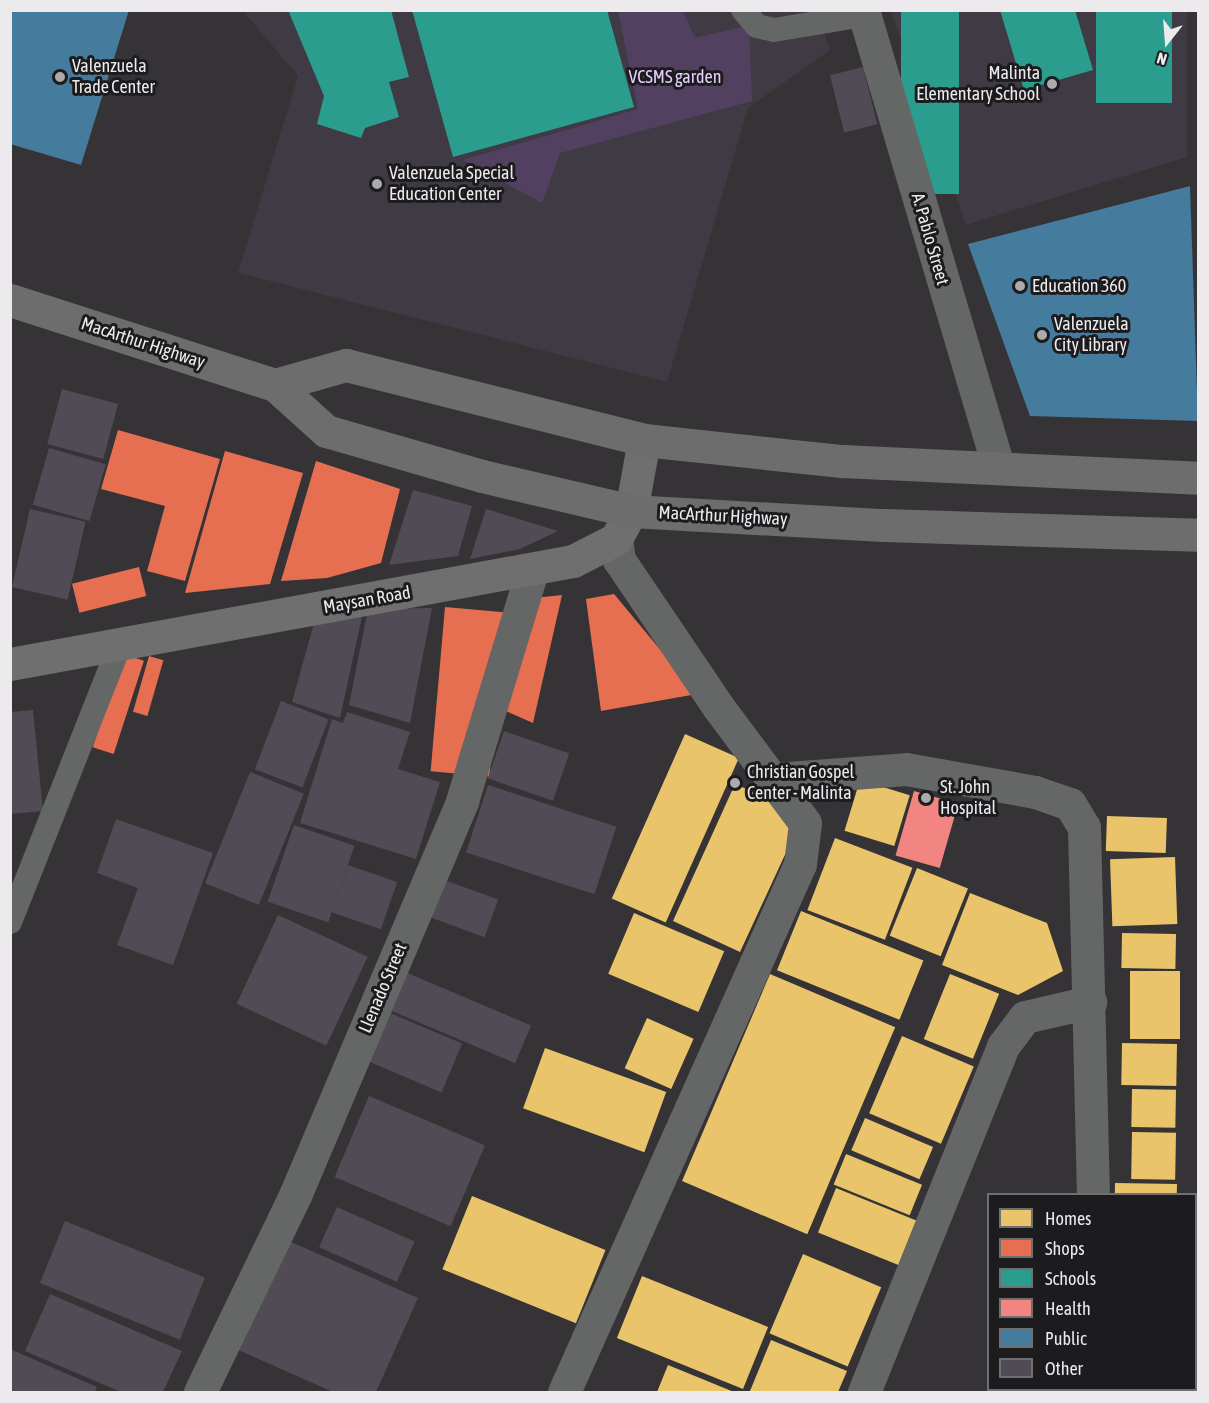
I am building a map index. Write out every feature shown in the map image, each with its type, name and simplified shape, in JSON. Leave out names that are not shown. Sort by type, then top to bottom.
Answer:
[{"type":"highway","name":"MacArthur Highway","points":[[10,300],[275,385],[326,431],[482,476],[623,525],[884,525],[1195,535]]},
{"type":"highway","points":[[275,385],[346,365],[644,440],[842,460],[1195,478]]},
{"type":"main road","points":[[623,525],[644,440]]},
{"type":"main road","name":"Maysan Road","points":[[10,664],[532,571],[573,561],[623,525]]},
{"type":"street","name":"A. Pablo Street","points":[[863,13],[998,467]]},
{"type":"street","points":[[564,1392],[800,864],[805,823],[719,708],[619,560],[623,525]]},
{"type":"street","name":"Llenado Street","points":[[200,1392],[296,1193],[462,801],[532,571]]},
{"type":"street","points":[[774,779],[906,769],[1035,792],[1071,804],[1084,827],[1093,1193]]},
{"type":"street","points":[[864,1392],[1003,1046],[1025,1017],[1090,1002]]},
{"type":"lane","points":[[743,10],[757,26],[774,30],[863,13]]},
{"type":"lane","points":[[10,922],[120,644]]},
{"type":"shaded area","name":"Valenzuela Special Education Center","points":[[243,11],[817,11],[830,50],[748,108],[667,382],[238,273],[298,76]]},
{"type":"shaded area","name":"Malinta Elementary School","points":[[891,11],[1187,11],[1187,157],[966,225]]},
{"type":"green space","name":"VCSMS garden","points":[[618,11],[683,11],[695,38],[749,25],[752,101],[560,153],[542,203],[463,160],[638,109]]},
{"type":"building: Homes","points":[[685,734],[739,758],[666,922],[612,898]]},
{"type":"building: Homes","points":[[860,780],[910,795],[894,846],[845,831]]},
{"type":"building: Homes","points":[[735,784],[778,803],[795,833],[740,952],[673,921]]},
{"type":"building: Homes","points":[[1107,816],[1167,818],[1166,853],[1106,851]]},
{"type":"building: Homes","points":[[835,838],[912,868],[885,940],[807,910]]},
{"type":"building: Homes","points":[[1175,857],[1177,924],[1112,926],[1110,859]]},
{"type":"building: Homes","points":[[917,868],[968,889],[941,956],[890,936]]},
{"type":"building: Homes","points":[[970,893],[1047,923],[1063,971],[1018,995],[942,965]]},
{"type":"building: Homes","points":[[801,911],[923,960],[899,1020],[777,970]]},
{"type":"building: Homes","points":[[634,913],[724,951],[698,1012],[608,974]]},
{"type":"building: Homes","points":[[1122,933],[1176,934],[1175,969],[1121,968]]},
{"type":"building: Homes","points":[[1130,971],[1180,971],[1180,1039],[1130,1039]]},
{"type":"building: Homes","points":[[770,974],[895,1027],[807,1234],[682,1181]]},
{"type":"building: Homes","points":[[950,974],[999,994],[973,1059],[924,1039]]},
{"type":"building: Homes","points":[[647,1018],[694,1039],[671,1089],[625,1068]]},
{"type":"building: Homes","points":[[902,1036],[974,1066],[941,1144],[869,1113]]},
{"type":"building: Homes","points":[[1122,1043],[1177,1044],[1176,1086],[1121,1085]]},
{"type":"building: Homes","points":[[545,1048],[666,1092],[644,1152],[523,1108]]},
{"type":"building: Homes","points":[[1132,1089],[1176,1090],[1175,1128],[1131,1127]]},
{"type":"building: Homes","points":[[865,1118],[933,1147],[919,1179],[851,1150]]},
{"type":"building: Homes","points":[[1132,1132],[1176,1133],[1175,1180],[1131,1179]]},
{"type":"building: Homes","points":[[846,1154],[922,1185],[910,1215],[834,1185]]},
{"type":"building: Homes","points":[[1115,1183],[1177,1184],[1177,1193],[1115,1193]]},
{"type":"building: Homes","points":[[836,1188],[921,1222],[903,1267],[818,1233]]},
{"type":"building: Homes","points":[[472,1196],[606,1250],[576,1323],[442,1269]]},
{"type":"building: Homes","points":[[803,1254],[881,1287],[848,1366],[769,1333]]},
{"type":"building: Homes","points":[[642,1276],[768,1327],[743,1389],[617,1338]]},
{"type":"building: Homes","points":[[771,1340],[847,1371],[838,1392],[750,1391]]},
{"type":"building: Homes","points":[[668,1365],[734,1392],[657,1392]]},
{"type":"building: Shops","points":[[118,430],[220,459],[185,581],[147,571],[165,506],[101,489]]},
{"type":"building: Shops","points":[[225,451],[303,473],[270,584],[185,593]]},
{"type":"building: Shops","points":[[316,461],[400,489],[381,563],[327,578],[281,581]]},
{"type":"building: Shops","points":[[139,567],[146,596],[79,613],[72,584]]},
{"type":"building: Shops","points":[[614,594],[697,694],[601,711],[586,599]]},
{"type":"building: Shops","points":[[562,595],[533,723],[506,711],[534,598]]},
{"type":"building: Shops","points":[[445,607],[504,612],[489,777],[431,771]]},
{"type":"building: Shops","points":[[123,654],[144,661],[114,754],[93,747]]},
{"type":"building: Shops","points":[[149,656],[163,660],[147,716],[133,712]]},
{"type":"building: Schools","points":[[288,10],[391,10],[409,77],[389,82],[399,117],[365,128],[361,138],[317,124],[324,96]]},
{"type":"building: Schools","points":[[412,10],[607,10],[634,107],[453,157]]},
{"type":"building: Schools","points":[[901,10],[959,10],[959,194],[901,194]]},
{"type":"building: Schools","points":[[1000,10],[1075,10],[1093,70],[1024,90]]},
{"type":"building: Schools","points":[[1096,10],[1172,10],[1172,103],[1096,103]]},
{"type":"building: Health","points":[[914,791],[958,804],[940,868],[896,855]]},
{"type":"building: Public","name":"Valenzuela Trade Center","points":[[10,10],[129,10],[81,165],[10,144]]},
{"type":"building: Public","points":[[1190,186],[1198,421],[1030,416],[968,244]]},
{"type":"building: Other","points":[[863,67],[877,124],[844,132],[830,75]]},
{"type":"building: Other","points":[[62,389],[118,404],[103,459],[47,444]]},
{"type":"building: Other","points":[[49,448],[106,464],[89,521],[33,505]]},
{"type":"building: Other","points":[[413,490],[472,506],[458,556],[389,565]]},
{"type":"building: Other","points":[[30,509],[86,522],[68,600],[12,587]]},
{"type":"building: Other","points":[[486,509],[558,531],[520,549],[470,559]]},
{"type":"building: Other","points":[[432,608],[410,723],[349,705],[368,609]]},
{"type":"building: Other","points":[[362,616],[340,718],[292,702],[314,623]]},
{"type":"building: Other","points":[[281,701],[329,719],[302,787],[255,769]]},
{"type":"building: Other","points":[[33,710],[43,811],[10,814],[10,712]]},
{"type":"building: Other","points":[[347,712],[410,732],[398,769],[440,782],[416,859],[300,823],[332,719],[343,723]]},
{"type":"building: Other","points":[[504,731],[569,753],[553,801],[488,778]]},
{"type":"building: Other","points":[[250,772],[304,794],[259,905],[205,883]]},
{"type":"building: Other","points":[[488,785],[616,827],[594,894],[466,853]]},
{"type":"building: Other","points":[[116,819],[213,853],[173,965],[117,945],[138,888],[97,873]]},
{"type":"building: Other","points":[[294,825],[355,846],[328,922],[268,902]]},
{"type":"building: Other","points":[[348,865],[397,882],[381,929],[332,912]]},
{"type":"building: Other","points":[[439,878],[498,900],[485,937],[425,916]]},
{"type":"building: Other","points":[[278,915],[368,957],[326,1046],[237,1004]]},
{"type":"building: Other","points":[[405,972],[531,1026],[515,1063],[389,1010]]},
{"type":"building: Other","points":[[383,1010],[462,1044],[441,1092],[362,1059]]},
{"type":"building: Other","points":[[369,1096],[485,1145],[451,1226],[335,1177]]},
{"type":"building: Other","points":[[337,1207],[415,1242],[397,1282],[319,1247]]},
{"type":"building: Other","points":[[65,1221],[205,1278],[180,1340],[40,1283]]},
{"type":"building: Other","points":[[282,1238],[418,1298],[376,1392],[333,1392],[234,1348]]},
{"type":"building: Other","points":[[50,1294],[182,1351],[163,1392],[121,1392],[25,1351]]},
{"type":"building: Other","points":[[10,1349],[97,1387],[95,1392],[10,1392]]},
{"type":"place","name":"Valenzuela Trade Center","points":[[60,77]]},
{"type":"place","name":"Malinta Elementary School","points":[[1052,84]]},
{"type":"place","name":"Valenzuela Special Education Center","points":[[377,184]]},
{"type":"place","name":"Education 360","points":[[1020,286]]},
{"type":"place","name":"Valenzuela City Library","points":[[1042,335]]},
{"type":"place","name":"Christian Gospel Center - Malinta","points":[[735,783]]},
{"type":"place","name":"St. John Hospital","points":[[926,798]]}]
